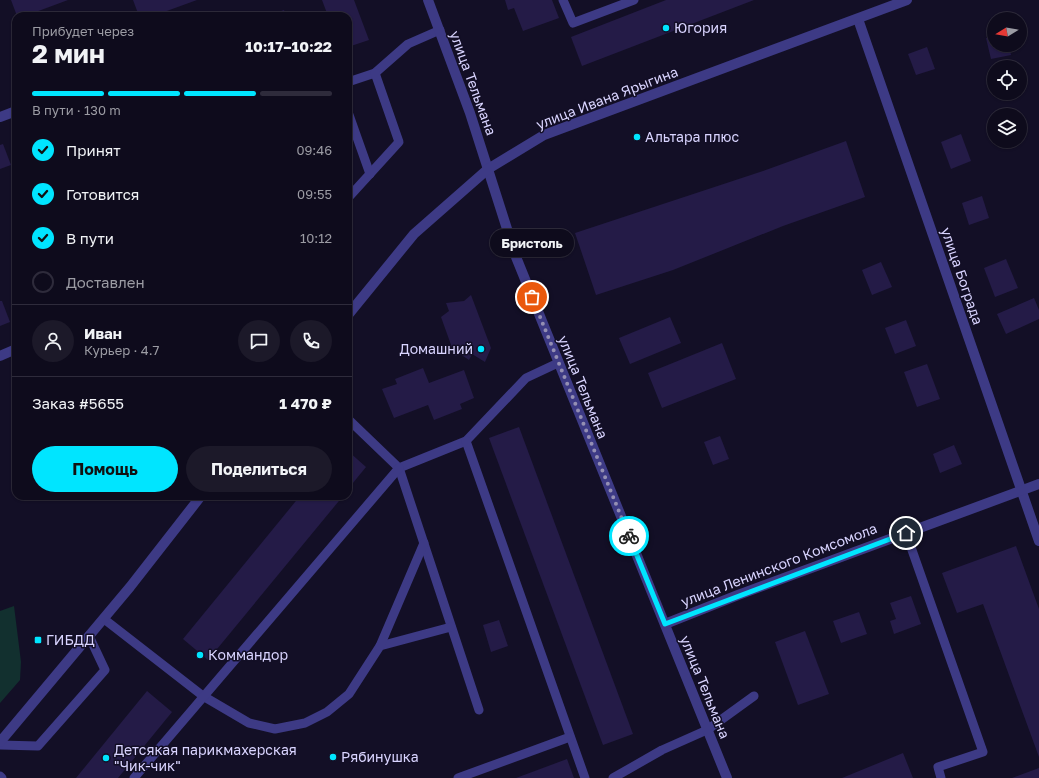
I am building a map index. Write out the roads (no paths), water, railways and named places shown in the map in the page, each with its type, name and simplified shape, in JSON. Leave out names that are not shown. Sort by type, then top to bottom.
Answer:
[{"type":"street","name":"улица Тельмана","points":[[428,0],[470,113],[516,257],[727,778]]},
{"type":"street","name":"улица Ивана Ярыгина","points":[[352,310],[414,234],[488,169],[544,135],[907,0]]},
{"type":"street","name":"улица Бограда","points":[[858,19],[1039,541]]},
{"type":"street","points":[[0,117],[12,112]]},
{"type":"street","points":[[0,356],[12,351]]},
{"type":"street","name":"улица Ленинского Комсомола","points":[[665,624],[1039,484]]},
{"type":"street","points":[[0,742],[104,618],[198,500]]},
{"type":"lane","points":[[563,0],[573,23],[634,0]]},
{"type":"lane","points":[[352,81],[375,73],[408,44],[440,30]]},
{"type":"lane","points":[[352,194],[399,142],[375,73]]},
{"type":"lane","points":[[352,123],[370,174]]},
{"type":"lane","points":[[134,778],[399,468],[466,442],[526,378],[558,363]]},
{"type":"lane","points":[[352,423],[399,468],[479,710]]},
{"type":"lane","points":[[466,442],[585,778]]},
{"type":"lane","points":[[906,533],[983,752],[938,767],[941,778]]},
{"type":"lane","points":[[104,618],[203,696],[249,723],[275,729],[305,723],[327,712],[350,694],[380,646],[424,543]]},
{"type":"lane","points":[[380,646],[451,627]]},
{"type":"lane","points":[[0,745],[38,746],[105,670],[89,636]]},
{"type":"lane","points":[[613,778],[662,750],[707,730],[754,696]]},
{"type":"lane","points":[[458,778],[570,737]]},
{"type":"place","name":"Югория","points":[[666,28]]},
{"type":"place","name":"Альтара плюс","points":[[637,137]]},
{"type":"place","name":"Бристоль","points":[[532,297]]},
{"type":"place","name":"Домашний","points":[[481,349]]},
{"type":"place","name":"ГИБДД","points":[[38,640]]},
{"type":"place","name":"Коммандор","points":[[200,655]]},
{"type":"place","name":"Рябинушка","points":[[333,757]]},
{"type":"place","name":"Детсякая парикмахерская \"Чик-чик\"","points":[[106,758]]}]
